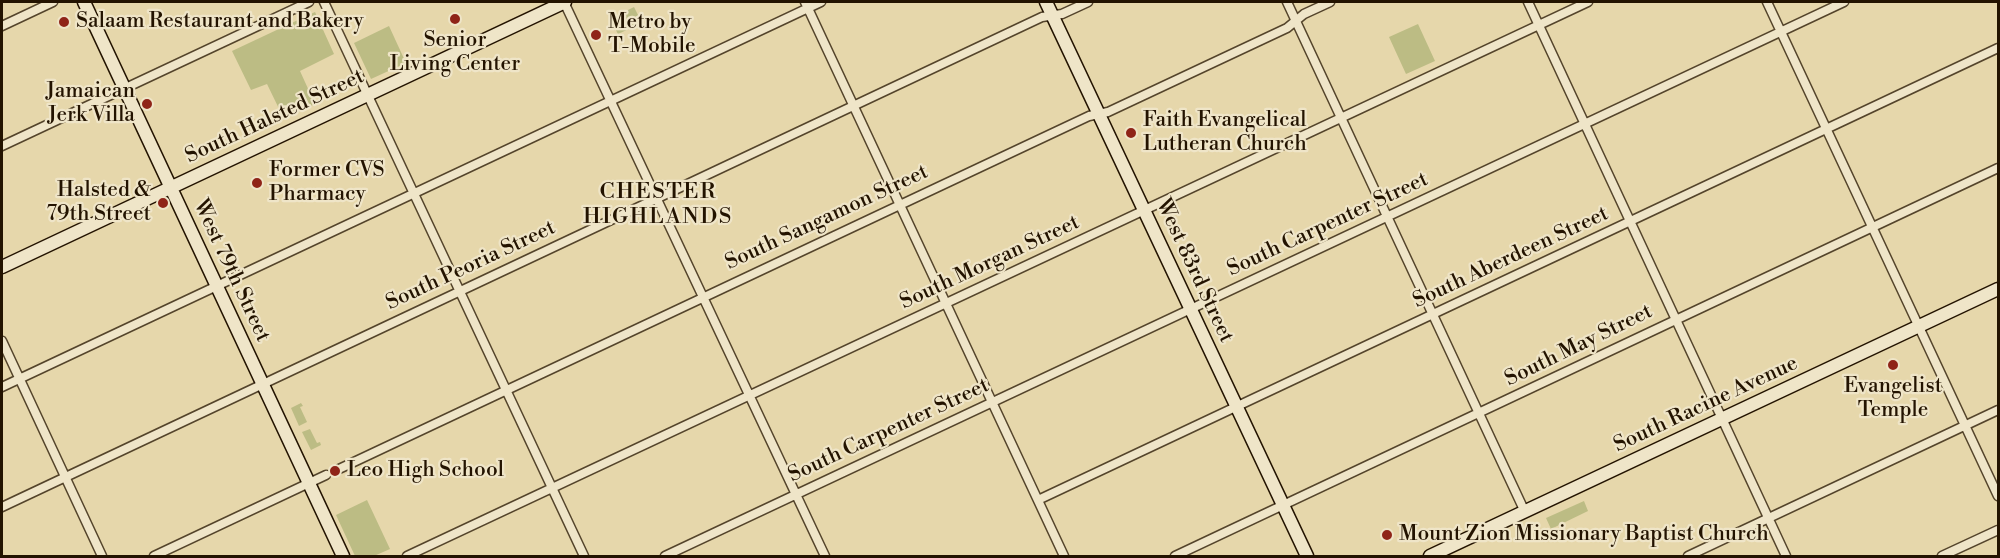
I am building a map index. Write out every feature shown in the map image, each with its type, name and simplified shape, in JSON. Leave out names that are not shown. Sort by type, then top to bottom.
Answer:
[{"type":"street","points":[[2,26],[53,2]]},
{"type":"street","name":"West 79th Street","points":[[84,2],[343,556]]},
{"type":"street","points":[[2,146],[309,2]]},
{"type":"street","points":[[324,2],[584,556]]},
{"type":"street","points":[[565,2],[825,556]]},
{"type":"street","name":"South Halsted Street","points":[[2,267],[565,2]]},
{"type":"street","points":[[2,387],[414,194],[806,5],[821,2]]},
{"type":"street","name":"West 83rd Street","points":[[1046,2],[1307,556]]},
{"type":"street","name":"South Peoria Street","points":[[2,507],[1042,17],[1062,14],[1088,2]]},
{"type":"street","points":[[1287,2],[1525,512]]},
{"type":"street","name":"South Sangamon Street","points":[[339,469],[899,204],[1089,116],[1108,112],[1287,28],[1304,14],[1330,2]]},
{"type":"street","points":[[1528,2],[1786,556]]},
{"type":"street","name":"South Morgan Street","points":[[407,556],[1588,2]]},
{"type":"street","points":[[1767,2],[1998,496]]},
{"type":"street","name":"South Carpenter Street","points":[[665,556],[1844,2]]},
{"type":"street","points":[[806,5],[1064,556]]},
{"type":"street","name":"South Aberdeen Street","points":[[1038,500],[1998,48]]},
{"type":"street","name":"South May Street","points":[[1175,556],[1998,168]]},
{"type":"street","name":"South Racine Avenue","points":[[1430,556],[1998,289]]},
{"type":"street","points":[[2,341],[102,556]]},
{"type":"street","points":[[1688,556],[1998,410]]},
{"type":"street","points":[[154,556],[326,475]]},
{"type":"street","points":[[1942,556],[1998,530]]},
{"type":"green space","points":[[634,7],[642,23],[618,34],[610,19]]},
{"type":"green space","points":[[315,12],[334,54],[300,71],[315,104],[284,119],[267,84],[251,90],[232,51]]},
{"type":"green space","points":[[1418,24],[1435,61],[1406,74],[1389,37]]},
{"type":"green space","points":[[389,26],[406,63],[371,79],[354,43]]},
{"type":"green space","points":[[301,403],[303,406],[300,407],[307,422],[299,426],[291,408]]},
{"type":"green space","points":[[310,429],[317,443],[320,442],[321,445],[311,450],[302,432]]},
{"type":"green space","points":[[367,500],[390,549],[374,556],[355,556],[336,515]]},
{"type":"green space","points":[[1584,501],[1588,511],[1551,529],[1546,518]]},
{"type":"place","name":"Senior Living Center","points":[[455,19]]},
{"type":"place","name":"Salaam Restaurant and Bakery","points":[[64,22]]},
{"type":"place","name":"Metro by T-Mobile","points":[[596,35]]},
{"type":"place","name":"Jamaican Jerk Villa","points":[[147,104]]},
{"type":"place","name":"Faith Evangelical Lutheran Church","points":[[1131,133]]},
{"type":"place","name":"Former CVS Pharmacy","points":[[257,183]]},
{"type":"place","name":"Halsted & 79th Street","points":[[163,203]]},
{"type":"place","name":"Evangelist Temple","points":[[1893,365]]},
{"type":"place","name":"Leo High School","points":[[335,471]]},
{"type":"place","name":"Mount Zion Missionary Baptist Church","points":[[1387,535]]},
{"type":"district","name":"CHESTER HIGHLANDS","points":[[658,206]]}]
